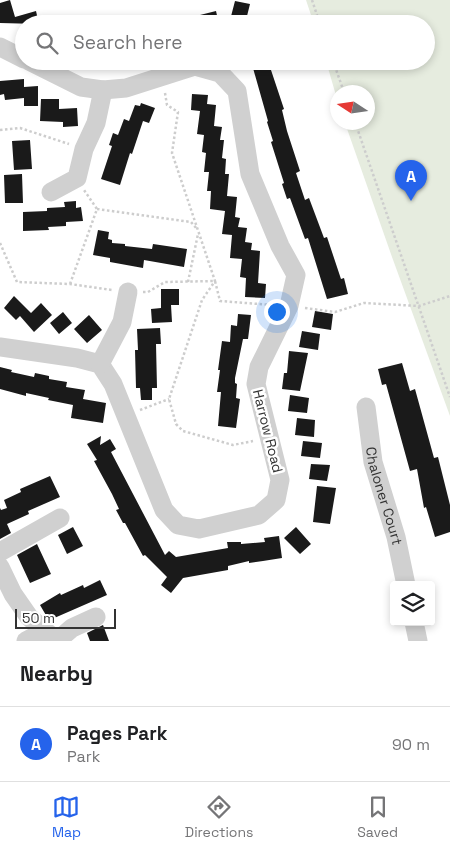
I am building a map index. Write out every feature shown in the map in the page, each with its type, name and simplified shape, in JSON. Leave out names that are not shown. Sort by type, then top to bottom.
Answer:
[{"type":"street","points":[[0,47],[15,54]]},
{"type":"street","name":"Harrow Road","points":[[48,70],[81,86],[104,90],[126,88],[182,70]]},
{"type":"street","name":"Harrow Road","points":[[100,364],[113,384],[164,510],[178,524],[198,529],[259,515],[276,500],[280,480],[256,384],[259,367],[290,306],[296,275],[280,246],[250,174],[238,91],[220,73],[209,70]]},
{"type":"street","points":[[51,192],[77,178],[84,149],[96,124],[104,90]]},
{"type":"street","points":[[0,347],[78,358],[100,364],[122,322],[128,292]]},
{"type":"street","name":"Chaloner Court","points":[[366,407],[373,462],[396,538],[405,581]]},
{"type":"street","points":[[0,552],[60,518]]},
{"type":"street","points":[[0,566],[13,594],[29,617],[53,638]]},
{"type":"street","points":[[26,641],[53,638],[96,617]]},
{"type":"street","points":[[415,626],[418,641]]},
{"type":"path","points":[[312,0],[317,15]]},
{"type":"path","points":[[337,70],[342,85]]},
{"type":"path","points":[[163,76],[167,105],[178,112],[172,153],[215,281],[202,300],[169,399],[176,424],[183,431],[232,445],[270,438]]},
{"type":"path","points":[[0,130],[20,128],[84,149]]},
{"type":"path","points":[[358,130],[450,397]]},
{"type":"path","points":[[77,178],[97,209],[191,222],[198,231],[188,282]]},
{"type":"path","points":[[70,284],[97,209]]},
{"type":"path","points":[[290,306],[335,312],[364,303],[419,306],[450,296]]},
{"type":"path","points":[[126,416],[169,399]]},
{"type":"shaded area","points":[[306,0],[450,0],[450,416],[347,130],[375,130],[375,85],[333,85],[329,70],[435,70],[435,15],[311,15]]},
{"type":"building","points":[[10,0],[15,23],[0,23],[0,3]]},
{"type":"building","points":[[235,1],[250,4],[247,15],[231,15]]},
{"type":"building","points":[[36,11],[37,15],[22,15]]},
{"type":"building","points":[[216,11],[217,15],[200,15]]},
{"type":"building","points":[[254,70],[271,70],[284,109],[282,110],[287,131],[300,171],[296,173],[305,200],[309,198],[324,238],[327,237],[341,279],[344,278],[348,294],[327,299],[308,238],[305,239],[290,198],[287,199],[282,184],[284,183],[271,142],[273,141]]},
{"type":"building","points":[[24,79],[24,87],[38,86],[38,106],[24,106],[24,98],[5,100],[4,94],[0,95],[0,81]]},
{"type":"building","points":[[192,94],[208,95],[207,104],[216,105],[214,126],[222,127],[220,140],[224,140],[222,158],[226,159],[225,174],[229,174],[227,196],[237,197],[235,217],[240,218],[238,227],[247,228],[245,242],[252,243],[251,250],[260,251],[258,283],[266,284],[265,298],[245,297],[246,278],[240,277],[242,259],[230,258],[232,235],[222,234],[225,211],[210,209],[211,191],[207,191],[209,172],[204,172],[206,153],[202,152],[204,135],[197,134],[200,111],[191,110]]},
{"type":"building","points":[[41,99],[59,99],[59,109],[77,108],[78,126],[63,127],[63,122],[40,121]]},
{"type":"building","points":[[141,103],[155,108],[149,123],[143,121],[120,185],[101,179],[112,146],[109,145],[113,133],[118,135],[124,119],[129,121],[135,105],[140,106]]},
{"type":"building","points":[[30,140],[32,169],[14,170],[12,141]]},
{"type":"building","points":[[22,174],[23,203],[5,203],[4,175]]},
{"type":"building","points":[[76,201],[76,208],[81,207],[83,221],[66,222],[66,226],[48,227],[49,230],[23,231],[23,212],[47,211],[47,208],[65,207],[64,202]]},
{"type":"building","points":[[98,230],[109,232],[108,239],[112,240],[112,243],[125,244],[125,246],[152,249],[153,244],[187,249],[184,267],[144,260],[143,268],[110,262],[110,258],[93,255]]},
{"type":"building","points":[[161,289],[179,289],[179,305],[171,305],[172,322],[152,323],[151,309],[161,308]]},
{"type":"building","points":[[14,296],[31,313],[41,303],[52,315],[34,332],[20,316],[16,320],[4,308]]},
{"type":"building","points":[[315,311],[333,314],[331,330],[312,327]]},
{"type":"building","points":[[63,312],[72,323],[59,334],[50,323]]},
{"type":"building","points":[[238,314],[251,315],[248,339],[243,339],[235,378],[235,383],[237,384],[236,398],[240,399],[236,428],[218,426],[221,392],[217,392],[222,341],[230,342],[231,325],[237,326]]},
{"type":"building","points":[[89,315],[102,330],[87,343],[74,329]]},
{"type":"building","points":[[160,328],[161,344],[156,344],[157,388],[152,388],[152,400],[141,400],[140,388],[136,388],[135,350],[138,350],[137,329]]},
{"type":"building","points":[[302,331],[320,334],[318,350],[299,347]]},
{"type":"building","points":[[289,351],[308,353],[300,391],[282,389],[284,373],[287,373]]},
{"type":"building","points":[[402,363],[410,391],[415,389],[434,458],[438,457],[450,505],[450,532],[435,537],[426,507],[424,508],[417,469],[410,471],[386,384],[382,385],[378,369]]},
{"type":"building","points":[[0,367],[12,370],[11,372],[34,377],[35,373],[49,376],[49,379],[67,382],[66,387],[85,390],[83,399],[106,403],[103,423],[71,418],[73,405],[48,400],[49,398],[26,393],[26,396],[0,389]]},
{"type":"building","points":[[290,395],[309,398],[307,413],[288,411]]},
{"type":"building","points":[[297,418],[315,420],[314,437],[295,435]]},
{"type":"building","points":[[101,436],[100,445],[110,439],[116,449],[111,452],[165,555],[169,551],[176,557],[228,548],[227,542],[241,542],[241,544],[265,542],[264,538],[279,536],[282,558],[249,563],[249,561],[228,566],[228,570],[183,578],[171,593],[161,585],[167,577],[145,555],[143,556],[125,523],[123,523],[116,510],[119,509],[112,494],[94,461],[97,460],[87,444]]},
{"type":"building","points":[[303,441],[322,443],[320,458],[301,456]]},
{"type":"building","points":[[311,464],[330,465],[327,481],[309,479]]},
{"type":"building","points":[[50,476],[60,497],[28,511],[29,514],[7,524],[11,533],[0,539],[0,508],[1,510],[7,508],[4,500],[21,492],[20,489]]},
{"type":"building","points":[[317,486],[336,488],[330,524],[313,522]]},
{"type":"building","points":[[73,527],[83,546],[67,554],[58,535]]},
{"type":"building","points":[[296,527],[311,544],[300,554],[284,538]]},
{"type":"building","points":[[37,544],[51,574],[30,583],[17,555]]},
{"type":"building","points":[[100,580],[107,595],[52,619],[51,617],[48,619],[40,605],[60,593],[61,595],[83,585],[84,588]]},
{"type":"building","points":[[103,625],[109,641],[90,641],[87,633]]},
{"type":"place","name":"Pages Park","points":[[411,201]]}]
